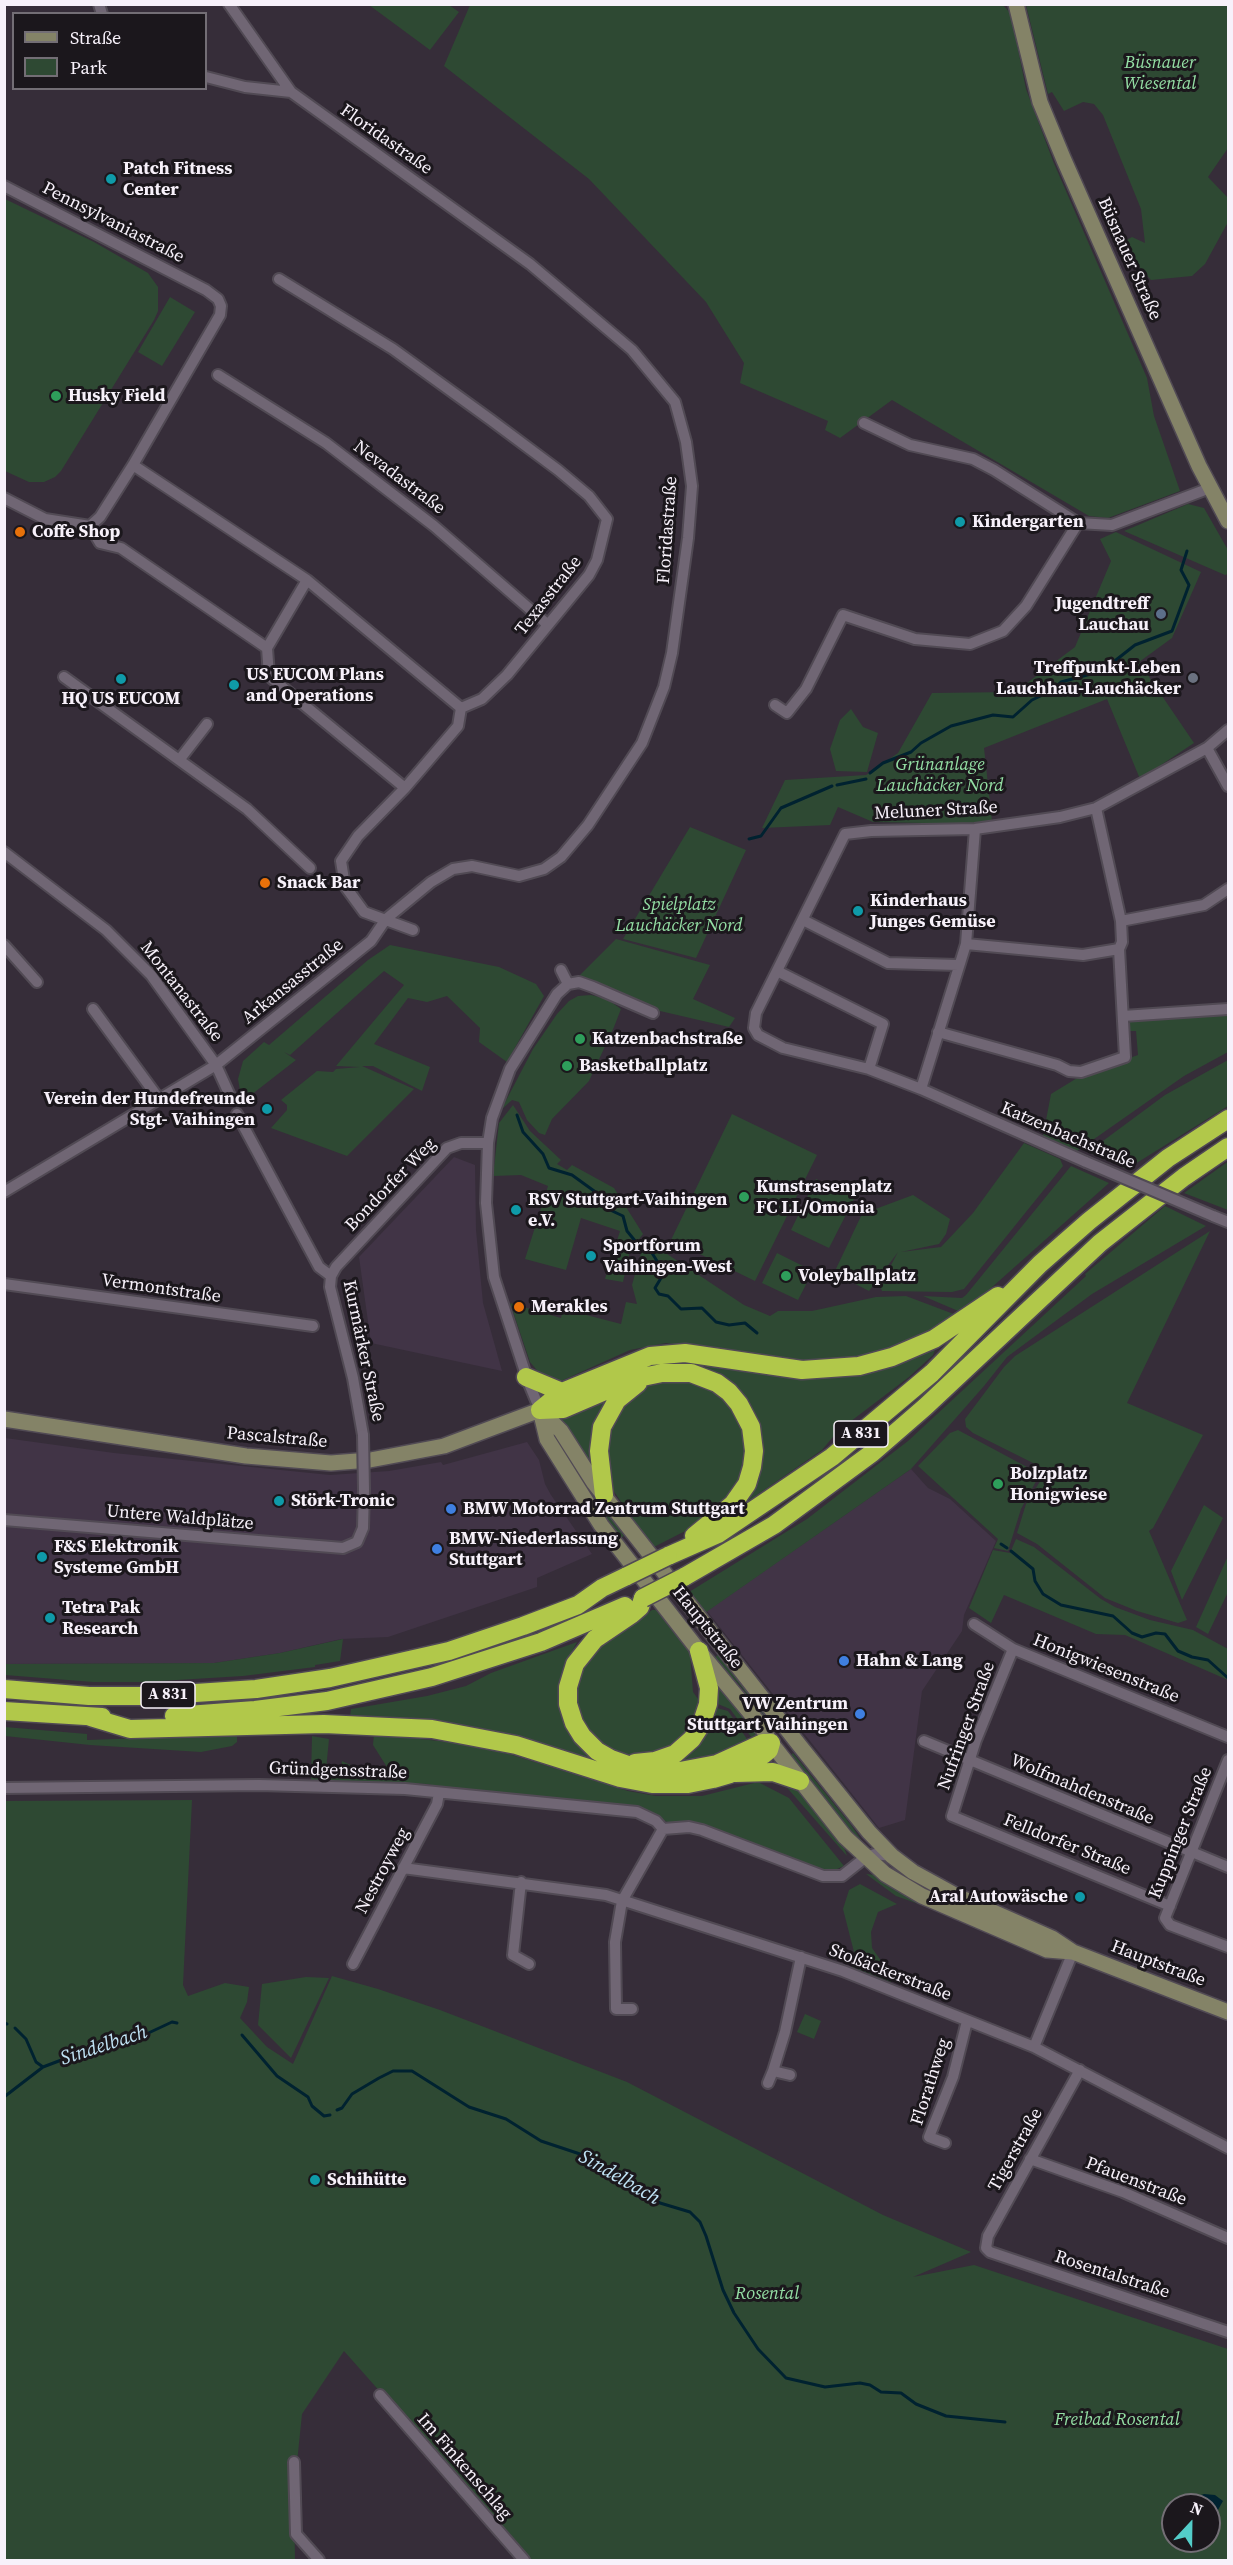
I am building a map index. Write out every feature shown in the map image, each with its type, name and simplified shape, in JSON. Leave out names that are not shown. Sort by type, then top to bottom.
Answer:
[{"type":"highway","name":"A 831","points":[[4,1689],[89,1695],[150,1696],[246,1690],[330,1678],[449,1651],[578,1605],[602,1588],[718,1534],[832,1457],[932,1373],[1027,1277],[1144,1176],[1222,1123]]},
{"type":"highway","name":"A 831","points":[[4,1711],[90,1717],[176,1716],[327,1701],[432,1677],[519,1650],[590,1623],[684,1577],[774,1525],[872,1453],[1100,1243],[1184,1177],[1228,1147]]},
{"type":"highway","points":[[540,1410],[562,1392],[631,1362],[668,1353],[802,1370],[860,1366],[891,1357],[934,1339],[1027,1277]]},
{"type":"highway","points":[[540,1410],[562,1408],[646,1376],[662,1373],[691,1373],[717,1383],[739,1404],[751,1426],[754,1443],[750,1474],[738,1499],[720,1517],[668,1556]]},
{"type":"highway","points":[[604,1495],[599,1451],[602,1427],[617,1400],[646,1376]]},
{"type":"highway","points":[[526,1377],[562,1392]]},
{"type":"highway","points":[[643,1598],[640,1607],[595,1639],[581,1655],[568,1687],[572,1716],[582,1736],[597,1750],[625,1764],[664,1774],[717,1764],[764,1743],[771,1743],[769,1750],[763,1755],[730,1774]]},
{"type":"highway","points":[[625,1764],[655,1761],[675,1754],[702,1725],[708,1704],[709,1688],[701,1654]]},
{"type":"highway","points":[[90,1717],[130,1729],[324,1724],[432,1729],[482,1737],[534,1750],[635,1782],[688,1784],[730,1774],[773,1772],[800,1781]]},
{"type":"main road","name":"Büsnauer Straße","points":[[1016,4],[1040,102],[1110,266],[1210,488],[1228,521]]},
{"type":"main road","name":"Pascalstraße","points":[[4,1419],[246,1456],[331,1463],[370,1460],[444,1446],[540,1410]]},
{"type":"main road","name":"Hauptstraße","points":[[540,1410],[561,1431],[594,1484],[721,1643],[786,1730],[869,1832],[892,1856],[913,1872],[970,1903],[1052,1938],[1072,1952],[1228,2012]]},
{"type":"main road","name":"Hauptstraße","points":[[540,1410],[547,1439],[578,1492],[620,1550],[701,1654],[761,1726],[800,1781],[846,1837],[866,1857],[903,1886],[960,1915],[1047,1950],[1072,1952]]},
{"type":"main road","points":[[620,1550],[619,1545],[625,1538],[636,1539]]},
{"type":"main road","points":[[701,1654],[715,1653],[721,1643]]},
{"type":"main road","points":[[771,1743],[786,1730]]},
{"type":"main road","points":[[903,1886],[906,1874],[913,1872]]},
{"type":"street","name":"Floridastraße","points":[[229,4],[291,92],[530,264],[632,350],[675,402],[688,453],[692,486],[688,538],[672,653],[663,687],[642,744],[588,825],[561,857],[544,869],[519,876],[472,866],[453,869],[431,882],[386,919]]},
{"type":"street","name":"Floridastraße","points":[[207,77],[244,87],[291,92]]},
{"type":"street","name":"Pennsylvaniastraße","points":[[4,186],[206,290],[218,299],[220,315],[133,465]]},
{"type":"street","name":"Texasstraße","points":[[279,279],[393,349],[499,426],[589,496],[607,519],[597,560],[589,575],[507,675],[482,699],[461,708]]},
{"type":"street","name":"Nevadastraße","points":[[218,375],[326,443],[432,524],[547,624]]},
{"type":"street","points":[[864,423],[910,445],[954,454],[980,463],[1078,523],[1112,525],[1210,488]]},
{"type":"street","points":[[90,526],[100,517],[133,465],[307,580],[461,708],[458,726],[405,788],[358,836],[341,861],[345,886],[364,912],[413,930]]},
{"type":"street","points":[[4,498],[45,519],[90,526]]},
{"type":"street","points":[[775,705],[787,713],[806,689],[843,615],[915,639],[969,644],[1003,631],[1026,606],[1078,523]]},
{"type":"street","points":[[90,526],[100,543],[121,548],[267,648]]},
{"type":"street","points":[[307,580],[267,648],[269,676],[405,788]]},
{"type":"street","points":[[64,677],[247,809],[310,868]]},
{"type":"street","points":[[180,759],[207,724]]},
{"type":"street","name":"Meluner Straße","points":[[758,1035],[754,1028],[756,1013],[845,834],[871,831],[975,829],[1060,817],[1096,808],[1207,748],[1228,730]]},
{"type":"street","points":[[1207,748],[1228,786]]},
{"type":"street","points":[[938,1032],[1057,1065],[1069,1071],[1081,1072],[1125,1057],[1119,949],[1122,942],[1121,921],[1096,808]]},
{"type":"street","points":[[921,1089],[966,944],[975,829]]},
{"type":"street","name":"Montanastraße","points":[[4,852],[83,911],[125,948],[151,975],[216,1065],[231,1098]]},
{"type":"street","points":[[1121,921],[1204,905],[1228,889]]},
{"type":"street","name":"Arkansasstraße","points":[[4,1192],[216,1065],[371,942],[386,919]]},
{"type":"street","points":[[803,920],[888,963],[958,966]]},
{"type":"street","points":[[966,944],[1083,955],[1119,949]]},
{"type":"street","points":[[4,945],[37,982]]},
{"type":"street","points":[[561,969],[568,984],[579,982],[653,1013]]},
{"type":"street","points":[[777,971],[883,1024],[869,1070]]},
{"type":"street","name":"Hauptstraße","points":[[540,1410],[526,1377],[494,1277],[486,1203],[488,1143],[492,1118],[510,1070],[557,994],[568,984]]},
{"type":"street","points":[[93,1009],[159,1099]]},
{"type":"street","points":[[1123,1016],[1228,1009]]},
{"type":"street","name":"Katzenbachstraße","points":[[758,1035],[783,1048],[869,1070],[921,1089],[1228,1222]]},
{"type":"street","name":"Kurmärker Straße","points":[[237,1114],[319,1266],[331,1276],[330,1287],[353,1377],[363,1435],[363,1528],[353,1545]]},
{"type":"street","name":"Bondorfer Weg","points":[[331,1276],[336,1267],[447,1148],[461,1143],[488,1143]]},
{"type":"street","name":"Vermontstraße","points":[[4,1284],[313,1326]]},
{"type":"street","name":"Untere Waldplätze","points":[[4,1520],[343,1548],[353,1545]]},
{"type":"street","name":"Honigwiesenstraße","points":[[974,1624],[1013,1649],[1228,1737]]},
{"type":"street","name":"Nufringer Straße","points":[[952,1815],[969,1760],[1013,1649]]},
{"type":"street","name":"Wolfmahdenstraße","points":[[924,1741],[1228,1867]]},
{"type":"street","name":"Kuppinger Straße","points":[[1228,1760],[1165,1918],[1170,1925],[1228,1947]]},
{"type":"street","name":"Gründgensstraße","points":[[4,1788],[318,1786],[405,1789],[637,1812],[656,1821],[663,1829]]},
{"type":"street","name":"Nestroyweg","points":[[353,1964],[437,1804],[439,1793]]},
{"type":"street","name":"Felldorfer Straße","points":[[952,1815],[1170,1906]]},
{"type":"street","points":[[632,2009],[616,2009],[615,1942],[622,1901],[663,1829],[682,1827],[702,1830],[823,1876],[842,1876],[866,1857],[882,1854],[892,1856]]},
{"type":"street","points":[[866,1857],[869,1832]]},
{"type":"street","name":"Stoßäckerstraße","points":[[403,1868],[595,1893],[801,1957],[910,1996],[1034,2047],[1228,2148]]},
{"type":"street","points":[[521,1882],[513,1955],[530,1964]]},
{"type":"street","points":[[1034,2047],[1072,1952]]},
{"type":"street","points":[[768,2083],[785,2032],[801,1957]]},
{"type":"street","name":"Florathweg","points":[[945,2143],[929,2137],[953,2077],[967,2021]]},
{"type":"street","name":"Tigerstraße","points":[[986,2248],[988,2236],[1080,2070]]},
{"type":"street","points":[[773,2071],[790,2075]]},
{"type":"street","name":"Pfauenstraße","points":[[1030,2159],[1123,2192],[1228,2238]]},
{"type":"street","name":"Rosentalstraße","points":[[986,2248],[990,2252],[1228,2332]]},
{"type":"street","name":"Im Finkenschlag","points":[[380,2395],[524,2560]]},
{"type":"street","points":[[294,2462],[296,2534],[319,2560]]},
{"type":"shaded area","points":[[454,1157],[475,1165],[476,1230],[483,1303],[502,1371],[371,1343],[359,1257]]},
{"type":"shaded area","points":[[5,1438],[114,1453],[330,1475],[389,1471],[441,1462],[443,1465],[527,1442],[539,1460],[545,1484],[551,1495],[592,1554],[537,1578],[537,1587],[388,1637],[341,1639],[280,1653],[214,1663],[5,1664]]},
{"type":"shaded area","name":"Hahn & Lang","points":[[911,1469],[928,1488],[950,1499],[996,1541],[964,1615],[962,1631],[922,1691],[905,1820],[879,1828],[707,1611]]},
{"type":"green space","points":[[369,5],[449,5],[459,12],[430,50]]},
{"type":"green space","points":[[470,5],[1003,5],[1011,14],[1026,89],[1053,161],[1147,378],[1154,416],[1180,491],[1108,518],[1089,516],[892,400],[840,438],[825,430],[828,421],[740,383],[744,363],[706,302],[589,179],[444,66]]},
{"type":"green space","name":"Büsnauer Wiesental","points":[[1026,5],[1228,5],[1228,148],[1208,177],[1228,198],[1228,222],[1205,264],[1192,276],[1151,280],[1119,244],[1132,237],[1145,243],[1141,209],[1103,115],[1094,104],[1083,102],[1064,111],[1052,92],[1048,94]]},
{"type":"green space","name":"Husky Field","points":[[5,199],[94,242],[148,273],[158,287],[158,311],[154,320],[61,471],[44,482],[29,482],[5,471]]},
{"type":"green space","points":[[170,297],[195,312],[162,366],[138,352]]},
{"type":"green space","points":[[1188,504],[1204,508],[1228,550],[1228,574],[1225,575],[1124,531]]},
{"type":"green space","name":"Grünanlage Lauchäcker Nord","points":[[1116,532],[1201,572],[1172,638],[1139,662],[1194,743],[1140,779],[1107,699],[984,748],[992,821],[978,824],[873,822],[838,807],[830,825],[762,828],[785,780],[866,775],[898,753],[932,693],[1015,692],[1075,647],[1111,561],[1100,539]]},
{"type":"green space","points":[[851,709],[863,727],[878,733],[867,772],[836,771],[830,749],[840,720]]},
{"type":"green space","name":"Spielplatz Lauchäcker Nord","points":[[690,827],[746,850],[696,958],[623,939]]},
{"type":"green space","points":[[616,939],[710,965],[693,999],[735,1018],[729,1027],[660,1011],[578,977]]},
{"type":"green space","points":[[390,945],[499,967],[536,984],[544,996],[507,1062],[479,1042],[480,1028],[447,996],[427,1002],[408,998],[374,1044],[430,1067],[422,1091],[373,1066],[362,1066],[414,1089],[347,1156],[271,1128],[287,1110],[287,1105],[281,1100],[317,1071],[333,1072],[336,1069],[360,1067],[336,1066],[404,985],[384,971],[290,1055],[284,1052],[296,1060],[242,1102],[238,1079],[243,1061],[264,1042],[269,1045],[368,960]]},
{"type":"green space","points":[[591,995],[607,999],[621,1009],[589,1081],[552,1119],[545,1135],[539,1133],[527,1120],[519,1102],[512,1100],[501,1110],[533,1049],[557,1014],[569,1001],[578,996]]},
{"type":"green space","points":[[1228,1012],[1228,1052],[1184,1076],[1077,1151],[1043,1136],[1051,1094],[1082,1075],[1138,1055],[1136,1031],[1127,1031],[1128,1020]]},
{"type":"green space","points":[[1228,1060],[1228,1106],[1127,1169],[1088,1152],[1165,1095]]},
{"type":"green space","points":[[513,1105],[530,1131],[561,1160],[557,1164],[567,1170],[572,1165],[614,1188],[643,1234],[630,1251],[623,1282],[605,1279],[620,1231],[581,1218],[566,1270],[525,1259],[548,1186],[521,1175],[493,1176],[499,1123]]},
{"type":"green space","name":"Kunstrasenplatz FC LL/Omonia","points":[[732,1114],[817,1155],[755,1281],[671,1240]]},
{"type":"green space","points":[[1024,1143],[1060,1159],[1063,1166],[964,1289],[952,1292],[882,1291],[880,1286],[898,1252],[869,1291],[834,1273],[862,1214],[913,1195],[950,1219],[946,1234],[939,1244],[901,1252],[941,1247],[973,1213]]},
{"type":"green space","points":[[1228,1162],[1228,1210],[1184,1193],[1226,1163]]},
{"type":"green space","points":[[1071,1166],[1109,1183],[963,1313],[923,1296],[962,1298],[966,1295]]},
{"type":"green space","points":[[816,1179],[855,1197],[829,1248],[791,1230]]},
{"type":"green space","points":[[1165,1206],[1206,1226],[1092,1294],[1007,1357],[911,1469],[705,1613],[689,1592],[807,1519],[908,1441],[1086,1276],[1085,1274]]},
{"type":"green space","points":[[1210,1231],[1127,1403],[1203,1435],[1153,1528],[1149,1531],[1187,1620],[1178,1623],[1137,1611],[1105,1598],[1037,1544],[1017,1533],[1026,1504],[1047,1470],[973,1433],[966,1427],[965,1419],[1015,1356]]},
{"type":"green space","points":[[649,1242],[744,1305],[770,1316],[778,1311],[812,1311],[876,1297],[906,1296],[959,1316],[921,1338],[862,1358],[805,1364],[666,1343],[630,1350],[561,1381],[541,1375],[530,1362],[510,1303],[561,1318],[563,1309],[621,1324],[626,1302],[637,1304],[632,1285],[641,1253]]},
{"type":"green space","points":[[777,1253],[813,1271],[798,1300],[762,1283]]},
{"type":"green space","points":[[936,1347],[933,1355],[909,1377],[838,1431],[822,1450],[741,1506],[761,1448],[705,1371],[707,1363],[757,1372]]},
{"type":"green space","points":[[691,1379],[726,1398],[746,1434],[746,1469],[730,1497],[693,1527],[652,1548],[611,1487],[602,1443],[625,1398],[654,1381]]},
{"type":"green space","points":[[609,1397],[593,1427],[590,1462],[557,1415]]},
{"type":"green space","points":[[553,1427],[624,1536],[619,1539],[571,1469],[550,1428]]},
{"type":"green space","points":[[958,1430],[1040,1474],[1021,1509],[1008,1551],[994,1548],[998,1539],[918,1466],[950,1433]]},
{"type":"green space","points":[[1204,1505],[1223,1518],[1182,1600],[1171,1571]]},
{"type":"green space","points":[[1016,1539],[1034,1547],[1101,1599],[1115,1607],[1150,1620],[1193,1630],[1228,1649],[1228,1680],[1125,1635],[1096,1634],[1004,1595],[991,1623],[969,1608],[993,1550],[1010,1553]]},
{"type":"green space","points":[[1228,1556],[1228,1592],[1208,1634],[1196,1627]]},
{"type":"green space","points":[[652,1610],[656,1610],[690,1653],[693,1692],[703,1706],[681,1744],[640,1759],[608,1751],[579,1722],[574,1689],[588,1653]]},
{"type":"green space","points":[[343,1639],[340,1661],[315,1665],[315,1667],[243,1676],[144,1682],[93,1682],[5,1675],[5,1664],[214,1663],[280,1653]]},
{"type":"green space","points":[[577,1642],[566,1663],[560,1694],[610,1766],[430,1722],[350,1717],[351,1709],[427,1696],[466,1686],[491,1673]]},
{"type":"green space","points":[[720,1653],[773,1720],[772,1727],[738,1683],[713,1659]]},
{"type":"green space","points":[[714,1681],[760,1738],[755,1742],[730,1709],[713,1702]]},
{"type":"green space","points":[[713,1707],[728,1711],[751,1745],[680,1765],[673,1760]]},
{"type":"green space","points":[[5,1727],[87,1734],[87,1740],[237,1735],[237,1742],[232,1746],[201,1752],[90,1745],[5,1736]]},
{"type":"green space","points":[[374,1734],[448,1742],[509,1754],[628,1791],[656,1796],[702,1796],[758,1782],[789,1798],[844,1866],[830,1872],[821,1872],[686,1823],[669,1823],[647,1811],[613,1804],[443,1788],[428,1784],[311,1780],[312,1736],[329,1739],[326,1770],[340,1771],[342,1761],[381,1779],[392,1775],[373,1745]]},
{"type":"green space","points":[[793,1753],[851,1825],[864,1848],[789,1757]]},
{"type":"green space","points":[[782,1782],[799,1789],[842,1841],[847,1856]]},
{"type":"green space","points":[[192,1800],[183,1985],[188,1996],[225,1983],[249,1987],[247,2002],[240,2018],[267,2047],[293,2064],[332,1976],[378,1989],[440,2010],[627,2082],[883,2215],[971,2252],[913,2277],[974,2265],[1228,2349],[1228,2560],[529,2560],[344,2351],[302,2414],[294,2492],[295,2560],[5,2560],[4,1801]]},
{"type":"green space","points":[[866,1874],[876,1875],[930,1908],[896,1896]]},
{"type":"green space","points":[[860,1884],[897,1904],[878,1912],[871,1932],[872,1948],[882,1962],[896,1970],[891,1982],[852,1967],[854,1952],[843,1909],[849,1890]]},
{"type":"green space","points":[[306,1977],[329,1978],[291,2058],[258,2025],[262,1984]]},
{"type":"green space","points":[[805,2014],[821,2021],[814,2039],[797,2032]]},
{"type":"waterway","points":[[870,773],[883,763],[911,752],[921,743],[951,726],[993,715],[1013,717],[1032,700],[1051,691],[1061,682],[1102,671],[1135,645],[1172,631],[1189,585],[1181,570],[1187,551]]},
{"type":"waterway","points":[[837,785],[866,779]]},
{"type":"waterway","points":[[749,839],[761,836],[781,808],[832,786]]},
{"type":"waterway","points":[[517,1115],[523,1132],[543,1154],[549,1168],[572,1175],[601,1196],[608,1209],[623,1216],[627,1231],[636,1242]]},
{"type":"waterway","points":[[641,1246],[652,1253],[662,1269],[661,1278],[655,1288],[659,1294],[668,1296],[681,1309],[702,1308],[716,1322],[729,1325],[745,1323],[757,1333]]},
{"type":"waterway","points":[[1001,1544],[1007,1548]]},
{"type":"waterway","points":[[1011,1551],[1033,1569],[1035,1581],[1043,1594],[1061,1605],[1113,1616],[1132,1633],[1142,1637],[1156,1633],[1165,1634],[1178,1651],[1208,1660],[1228,1678]]},
{"type":"waterway","name":"Sindelbach","points":[[4,2097],[43,2067],[93,2048],[142,2036],[172,2022],[177,2023]]},
{"type":"waterway","points":[[15,2028],[26,2039],[36,2062],[43,2067]]},
{"type":"waterway","name":"Sindelbach","points":[[242,2035],[277,2076],[308,2097],[312,2106],[324,2116],[330,2115]]},
{"type":"waterway","name":"Sindelbach","points":[[337,2110],[342,2108],[352,2094],[379,2078],[393,2071],[412,2071],[469,2107],[506,2119],[541,2141],[586,2156],[660,2203],[690,2212],[700,2222],[723,2290],[734,2313],[758,2349],[786,2378],[825,2387],[860,2383],[870,2385],[881,2392],[901,2393],[916,2404],[946,2416],[1005,2422]]},
{"type":"place","name":"Patch Fitness Center","points":[[111,179]]},
{"type":"place","name":"Husky Field","points":[[56,396]]},
{"type":"place","name":"Kindergarten","points":[[960,522]]},
{"type":"place","name":"Coffe Shop","points":[[20,532]]},
{"type":"place","name":"Jugendtreff Lauchau","points":[[1161,614]]},
{"type":"place","name":"Treffpunkt-Leben Lauchhau-Lauchäcker","points":[[1193,678]]},
{"type":"place","name":"HQ US EUCOM","points":[[121,679]]},
{"type":"place","name":"US EUCOM Plans and Operations","points":[[234,685]]},
{"type":"place","name":"Snack Bar","points":[[265,883]]},
{"type":"place","name":"Kinderhaus Junges Gemüse","points":[[858,911]]},
{"type":"place","name":"Katzenbachstraße","points":[[580,1039]]},
{"type":"place","name":"Basketballplatz","points":[[567,1066]]},
{"type":"place","name":"Verein der Hundefreunde Stgt- Vaihingen","points":[[267,1109]]},
{"type":"place","name":"Kunstrasenplatz FC LL/Omonia","points":[[744,1197]]},
{"type":"place","name":"RSV Stuttgart-Vaihingen e.V.","points":[[516,1210]]},
{"type":"place","name":"Sportforum Vaihingen-West","points":[[591,1256]]},
{"type":"place","name":"Voleyballplatz","points":[[786,1276]]},
{"type":"place","name":"Merakles","points":[[519,1307]]},
{"type":"place","name":"Bolzplatz Honigwiese","points":[[998,1484]]},
{"type":"place","name":"Störk-Tronic","points":[[279,1501]]},
{"type":"place","name":"BMW Motorrad Zentrum Stuttgart","points":[[451,1509]]},
{"type":"place","name":"BMW-Niederlassung Stuttgart","points":[[437,1549]]},
{"type":"place","name":"F&S Elektronik Systeme GmbH","points":[[42,1557]]},
{"type":"place","name":"Tetra Pak Research","points":[[50,1618]]},
{"type":"place","name":"Hahn & Lang","points":[[844,1661]]},
{"type":"place","name":"VW Zentrum Stuttgart Vaihingen","points":[[860,1714]]},
{"type":"place","name":"Aral Autowäsche","points":[[1080,1897]]},
{"type":"place","name":"Schihütte","points":[[315,2180]]},
{"type":"park label","name":"Rosental","points":[[767,2294]]},
{"type":"park label","name":"Freibad Rosental","points":[[1117,2420]]}]
